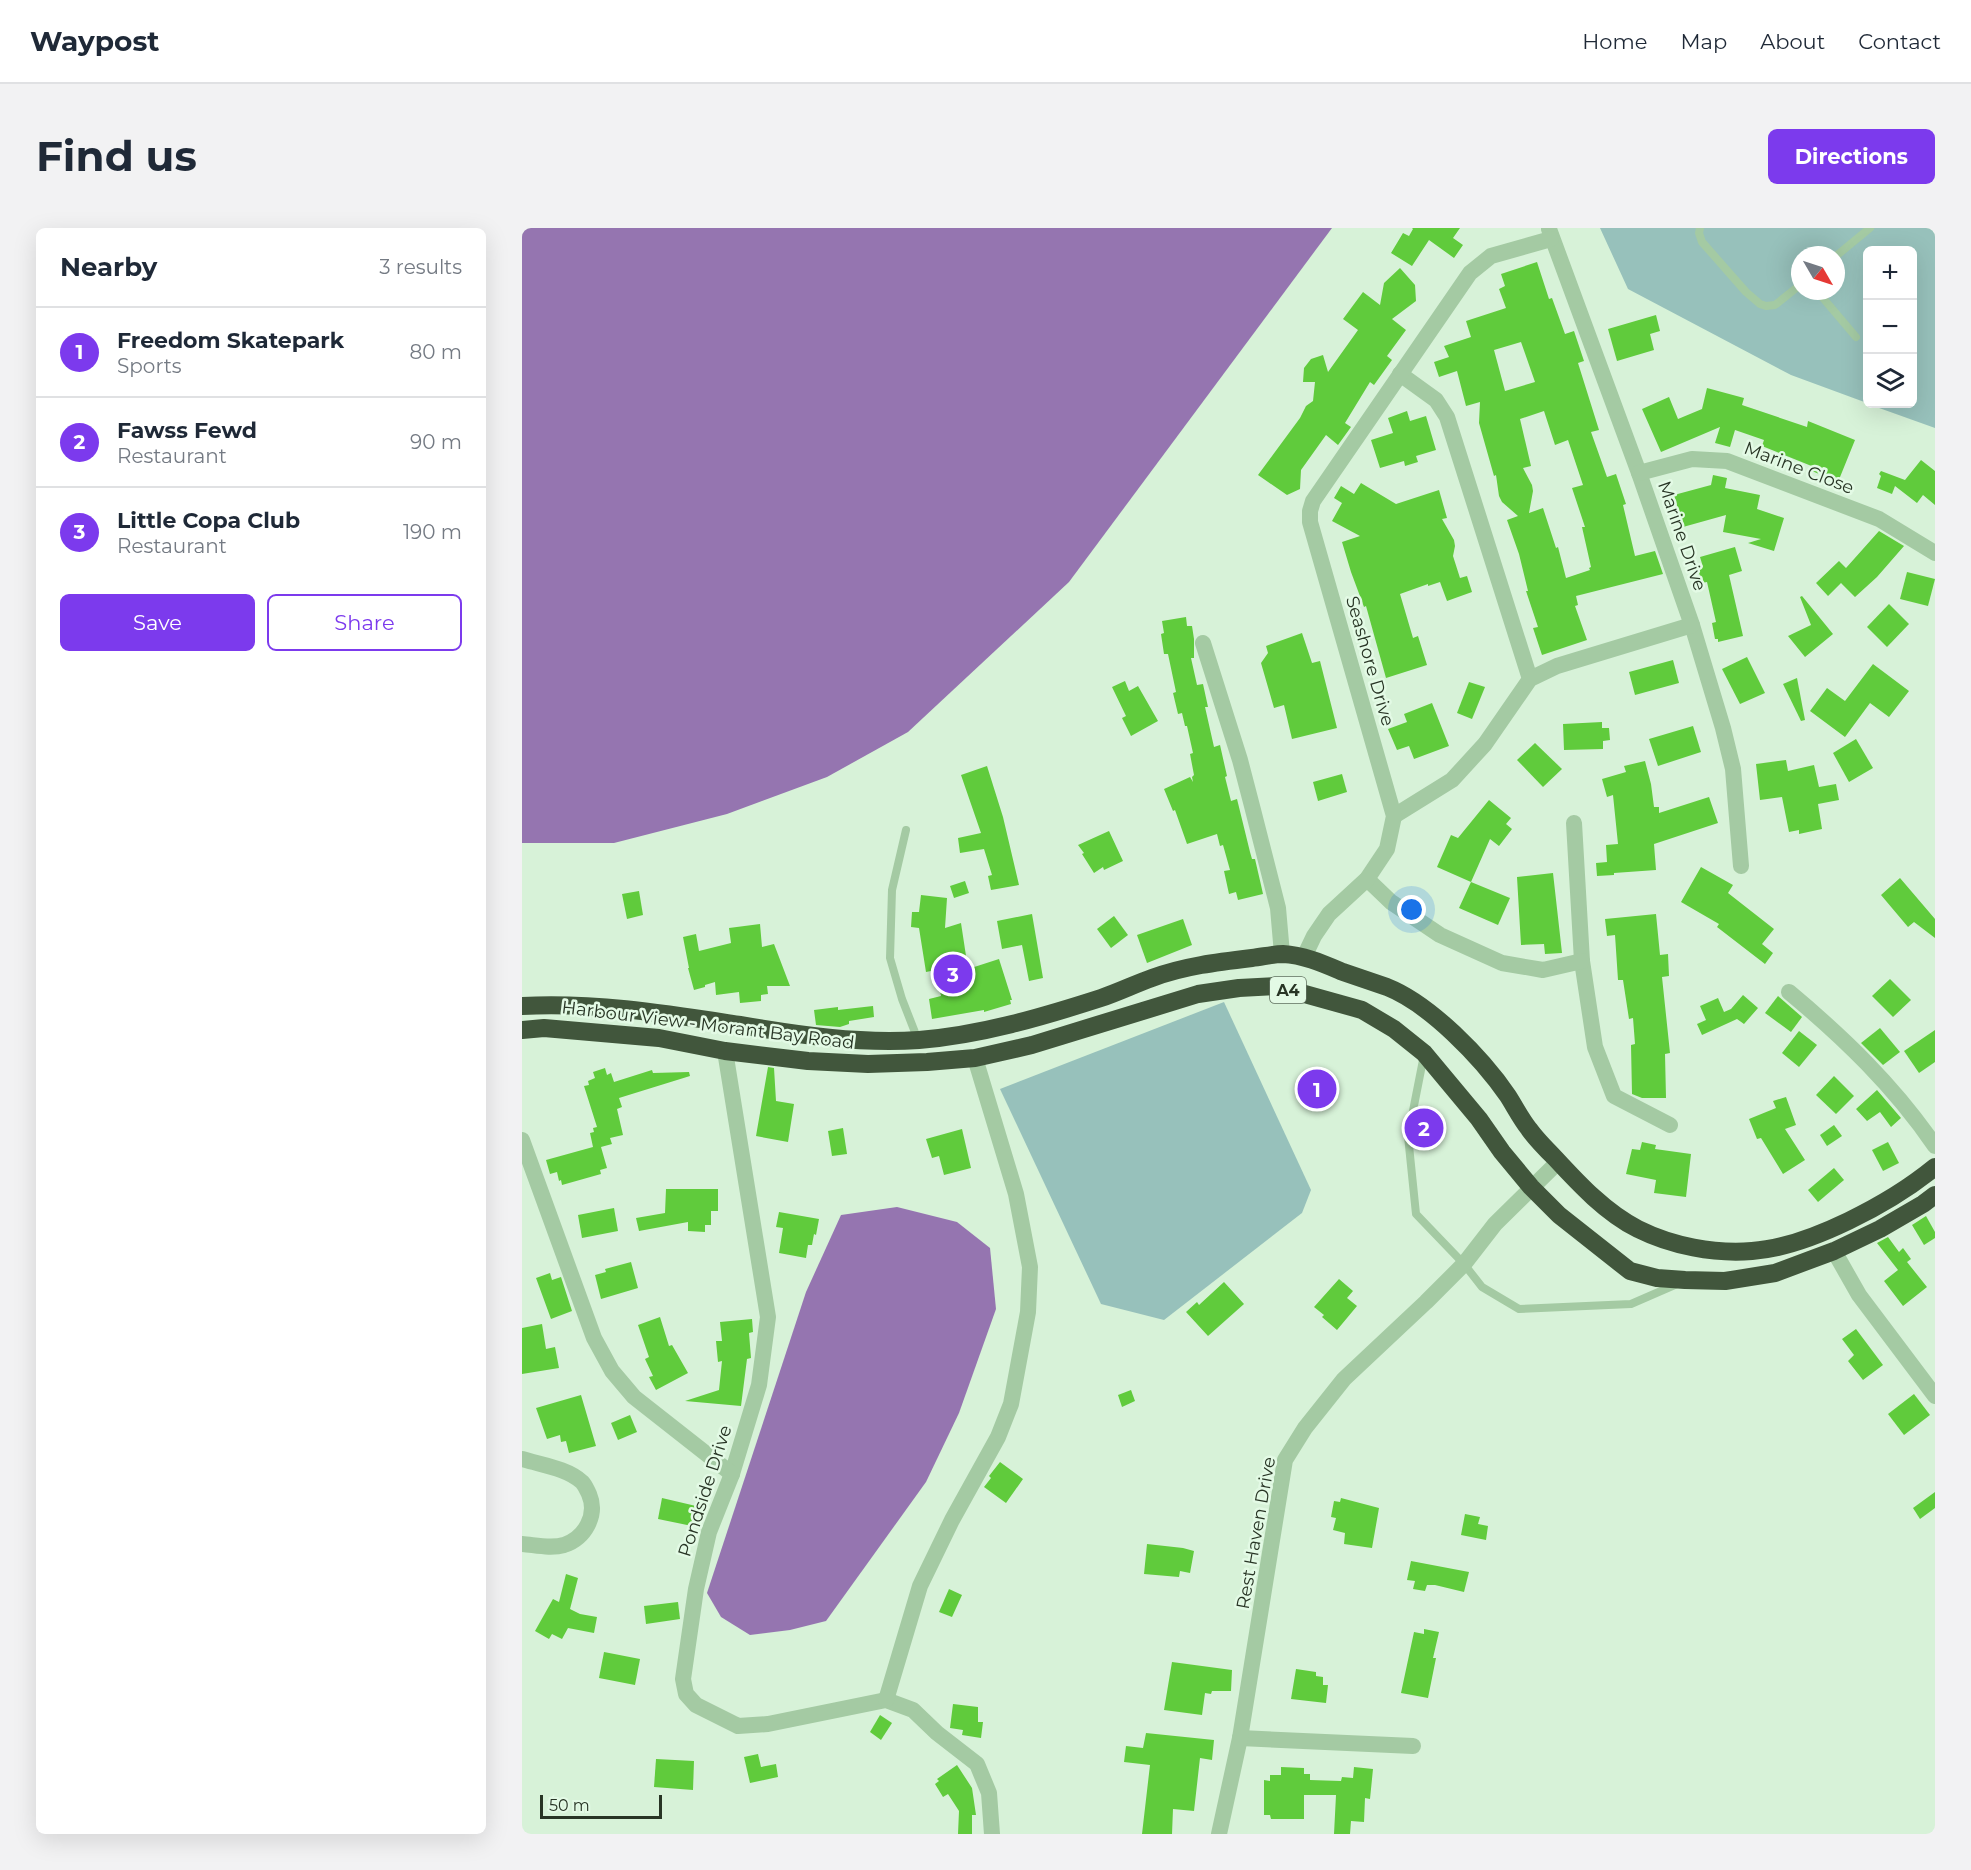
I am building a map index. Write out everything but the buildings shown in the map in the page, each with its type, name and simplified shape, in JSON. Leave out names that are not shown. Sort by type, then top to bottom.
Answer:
[{"type":"highway","name":"Harbour View - Morant Bay Road","points":[[522,1006],[572,1005],[632,1010],[786,1033],[863,1041],[918,1040],[965,1033],[1037,1017],[1193,966],[1282,954],[1304,957],[1393,989],[1427,1011],[1472,1051],[1507,1094],[1528,1129],[1575,1180],[1605,1206],[1636,1228],[1672,1243],[1709,1250],[1753,1251],[1786,1244],[1820,1234],[1863,1214],[1935,1167]]},
{"type":"highway","name":"Harbour View - Morant Bay Road","points":[[522,1030],[544,1028],[647,1037],[808,1061],[868,1064],[927,1062],[975,1058],[1032,1045],[1198,994],[1276,986],[1362,1010],[1394,1029],[1424,1053],[1531,1187],[1559,1215],[1630,1271],[1658,1278],[1725,1281],[1775,1273],[1834,1251],[1880,1229],[1935,1195]]},
{"type":"street","name":"Seashore Drive","points":[[1304,957],[1314,936],[1329,914],[1367,879],[1387,849],[1394,816],[1310,522],[1313,501],[1470,273],[1491,256],[1550,233]]},
{"type":"street","name":"Marine Drive","points":[[1550,233],[1639,473],[1692,625],[1733,769],[1741,866]]},
{"type":"street","points":[[1400,374],[1436,400],[1447,417],[1530,679]]},
{"type":"street","name":"Marine Close","points":[[1639,473],[1692,459],[1727,461],[1879,519],[1935,553]]},
{"type":"street","points":[[1394,816],[1452,780],[1485,744],[1530,679],[1557,666],[1692,625]]},
{"type":"street","points":[[1203,643],[1240,760],[1278,908],[1282,954]]},
{"type":"street","points":[[1574,823],[1581,961],[1595,1047],[1614,1096],[1670,1125]]},
{"type":"street","points":[[1367,879],[1391,902],[1440,934],[1502,963],[1544,970],[1581,961]]},
{"type":"street","points":[[1789,992],[1830,1027],[1893,1090],[1935,1146]]},
{"type":"street","name":"Pondside Drive","points":[[725,1050],[768,1317],[759,1385],[732,1474],[709,1532],[696,1589],[683,1679],[686,1694],[696,1705],[738,1726],[768,1724],[886,1700]]},
{"type":"street","points":[[975,1058],[1016,1194],[1030,1268],[1028,1312],[1011,1404],[998,1437],[952,1520],[920,1586],[886,1700],[913,1710],[937,1733],[977,1764],[989,1793],[992,1834]]},
{"type":"street","points":[[522,1140],[594,1338],[612,1371],[634,1397],[732,1474]]},
{"type":"street","name":"Rest Haven Drive","points":[[1219,1834],[1240,1738],[1285,1460],[1305,1428],[1344,1379],[1464,1264],[1495,1224],[1558,1162]]},
{"type":"street","points":[[1834,1251],[1858,1295],[1935,1396]]},
{"type":"street","points":[[522,1459],[565,1472],[584,1483],[590,1498],[592,1515],[585,1530],[565,1545],[522,1544]]},
{"type":"street","points":[[1240,1738],[1413,1746]]},
{"type":"lane","points":[[1700,228],[1699,234],[1702,242],[1746,292],[1760,304],[1775,305],[1791,292]]},
{"type":"lane","points":[[1845,249],[1870,228]]},
{"type":"lane","points":[[1825,300],[1856,337]]},
{"type":"lane","points":[[906,830],[892,890],[891,958],[902,999],[918,1040]]},
{"type":"lane","points":[[1424,1053],[1408,1136],[1416,1214],[1464,1264],[1482,1287],[1519,1309],[1631,1304],[1685,1280]]},
{"type":"shaded area","points":[[522,228],[1332,228],[1069,582],[908,732],[827,777],[727,814],[614,843],[522,843]]},
{"type":"shaded area","points":[[1600,228],[1935,228],[1935,428],[1879,408],[1917,408],[1917,246],[1863,246],[1863,402],[1791,375],[1628,289]]},
{"type":"shaded area","points":[[1224,1002],[1311,1190],[1302,1213],[1164,1320],[1101,1304],[1000,1089]]},
{"type":"shaded area","points":[[897,1207],[957,1222],[990,1248],[996,1309],[959,1413],[926,1482],[826,1621],[790,1630],[750,1635],[721,1617],[707,1593],[806,1292],[841,1215]]},
{"type":"place","name":"Little Copa Club","points":[[953,974]]},
{"type":"place","name":"Freedom Skatepark","points":[[1317,1089]]},
{"type":"place","name":"Fawss Fewd","points":[[1424,1128]]}]
